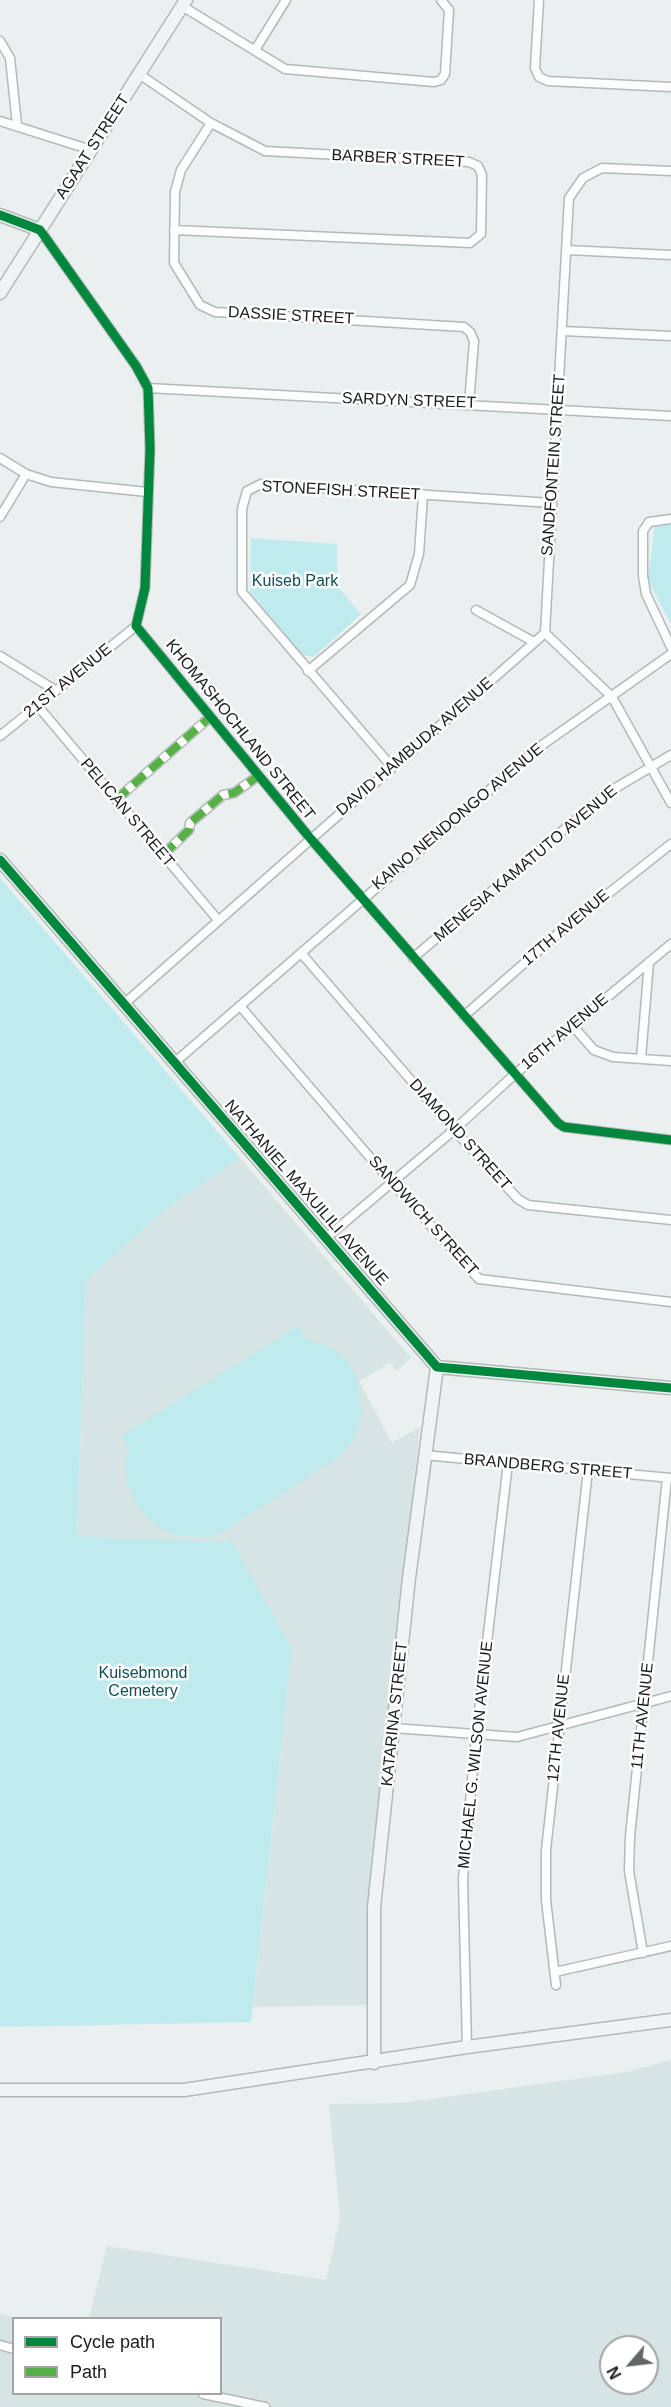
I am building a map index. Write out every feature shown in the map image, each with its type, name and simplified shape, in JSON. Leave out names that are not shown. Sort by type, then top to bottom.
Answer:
[{"type":"street","points":[[255,50],[286,0]]},
{"type":"street","points":[[184,3],[270,61],[293,71],[434,82],[441,80],[446,74],[449,10],[441,0]]},
{"type":"street","points":[[539,0],[535,68],[539,77],[548,81],[671,87]]},
{"type":"street","name":"AGAAT STREET","points":[[0,293],[184,3]]},
{"type":"street","points":[[0,41],[10,58],[17,125]]},
{"type":"street","name":"BARBER STREET","points":[[140,74],[211,123],[257,148],[273,152],[473,162],[482,175],[481,234],[474,241],[466,243],[174,230]]},
{"type":"street","points":[[0,121],[91,150]]},
{"type":"street","name":"DASSIE STREET","points":[[211,123],[176,181],[174,263],[200,304],[215,312],[464,327],[470,332],[474,341],[469,404]]},
{"type":"street","name":"SANDFONTEIN STREET","points":[[545,633],[569,198],[583,178],[602,168],[671,171]]},
{"type":"street","points":[[0,215],[40,230],[136,366],[148,388],[150,418],[145,588],[136,626]]},
{"type":"street","points":[[567,250],[671,255]]},
{"type":"street","points":[[563,331],[671,336]]},
{"type":"street","name":"SARDYN STREET","points":[[148,388],[671,416]]},
{"type":"street","points":[[0,458],[26,474],[51,482],[147,492]]},
{"type":"street","points":[[0,517],[26,474]]},
{"type":"street","name":"STONEFISH STREET","points":[[392,767],[242,592],[242,509],[247,491],[261,484],[551,503]]},
{"type":"street","points":[[308,670],[410,585],[419,554],[423,495]]},
{"type":"street","points":[[671,519],[649,522],[644,531],[643,576],[646,594],[671,647]]},
{"type":"street","points":[[476,610],[534,642]]},
{"type":"street","name":"21ST AVENUE","points":[[0,736],[136,626]]},
{"type":"street","name":"KHOMASHOCHLAND STREET","points":[[136,626],[310,838],[553,1118],[564,1126],[671,1140]]},
{"type":"street","points":[[545,633],[612,697],[671,803]]},
{"type":"street","name":"DAVID HAMBUDA AVENUE","points":[[124,1004],[545,633]]},
{"type":"street","name":"KAINO NENDONGO AVENUE","points":[[174,1064],[362,898],[538,748],[671,654]]},
{"type":"street","points":[[0,656],[55,690]]},
{"type":"street","name":"PELICAN STREET","points":[[37,705],[218,920]]},
{"type":"street","points":[[116,800],[210,717]]},
{"type":"street","name":"MENESIA KAMATUTO AVENUE","points":[[413,958],[607,793],[671,755]]},
{"type":"street","points":[[163,855],[189,830],[190,823],[223,795],[234,793],[258,776]]},
{"type":"street","name":"17TH AVENUE","points":[[464,1016],[616,885],[671,844]]},
{"type":"street","name":"NATHANIEL MAXUILILI AVENUE","points":[[0,860],[437,1367]]},
{"type":"street","name":"16TH AVENUE","points":[[325,1239],[454,1130],[514,1074],[671,944]]},
{"type":"street","name":"DIAMOND STREET","points":[[300,953],[454,1130],[524,1203],[671,1220]]},
{"type":"street","points":[[641,1058],[649,962]]},
{"type":"street","name":"SANDWICH STREET","points":[[240,1006],[392,1183],[479,1279],[671,1302]]},
{"type":"street","points":[[572,1025],[594,1050],[613,1057],[671,1061]]},
{"type":"street","points":[[437,1367],[671,1388]]},
{"type":"street","name":"KATARINA STREET","points":[[374,2063],[374,1907],[424,1455],[437,1367]]},
{"type":"street","name":"BRANDBERG STREET","points":[[424,1455],[669,1478]]},
{"type":"street","name":"MICHAEL G. WILSON AVENUE","points":[[466,2047],[463,1879],[476,1736],[508,1463]]},
{"type":"street","name":"12TH AVENUE","points":[[556,1985],[546,1900],[546,1851],[588,1470]]},
{"type":"street","name":"11TH AVENUE","points":[[643,1953],[629,1871],[630,1836],[669,1478]]},
{"type":"street","points":[[393,1728],[476,1736],[517,1737],[671,1696]]},
{"type":"street","points":[[555,1972],[671,1946]]},
{"type":"street","points":[[0,2090],[183,2090],[374,2063],[466,2047],[671,2020]]},
{"type":"street","points":[[208,2395],[265,2407]]},
{"type":"shaded area","points":[[240,1158],[411,1358],[397,1371],[390,1363],[359,1381],[392,1443],[420,1427],[367,1905],[367,2005],[253,2007],[292,1648],[229,1538],[224,1542],[77,1537],[86,1281],[166,1209]]},
{"type":"shaded area","points":[[671,2060],[671,2407],[0,2407],[0,2314],[13,2317],[12,2395],[222,2395],[222,2317],[89,2317],[107,2246],[326,2280],[340,2218],[329,2104],[402,2103],[626,2072]]},
{"type":"green space","points":[[655,524],[671,525],[671,624],[648,580]]},
{"type":"green space","name":"Kuiseb Park","points":[[251,538],[337,544],[337,586],[361,614],[314,657],[301,654],[250,592]]},
{"type":"green space","name":"Kuisebmond Cemetery","points":[[0,878],[240,1158],[166,1209],[86,1281],[77,1536],[224,1542],[230,1538],[292,1648],[251,2022],[0,2027]]},
{"type":"green space","points":[[298,1326],[305,1338],[332,1348],[348,1361],[357,1379],[362,1415],[353,1440],[340,1456],[220,1534],[210,1537],[180,1536],[163,1530],[149,1520],[135,1503],[127,1481],[125,1462],[131,1445],[127,1447],[121,1436]]},
{"type":"marked path","points":[[116,800],[210,717]]},
{"type":"marked path","points":[[163,855],[189,830],[190,823],[223,795],[234,793],[258,776]]},
{"type":"cycle path","points":[[0,215],[40,230],[136,366],[148,388],[150,449],[145,588],[136,626],[310,838],[558,1123],[564,1127],[671,1140]]},
{"type":"cycle path","points":[[0,860],[437,1367],[671,1388]]}]
